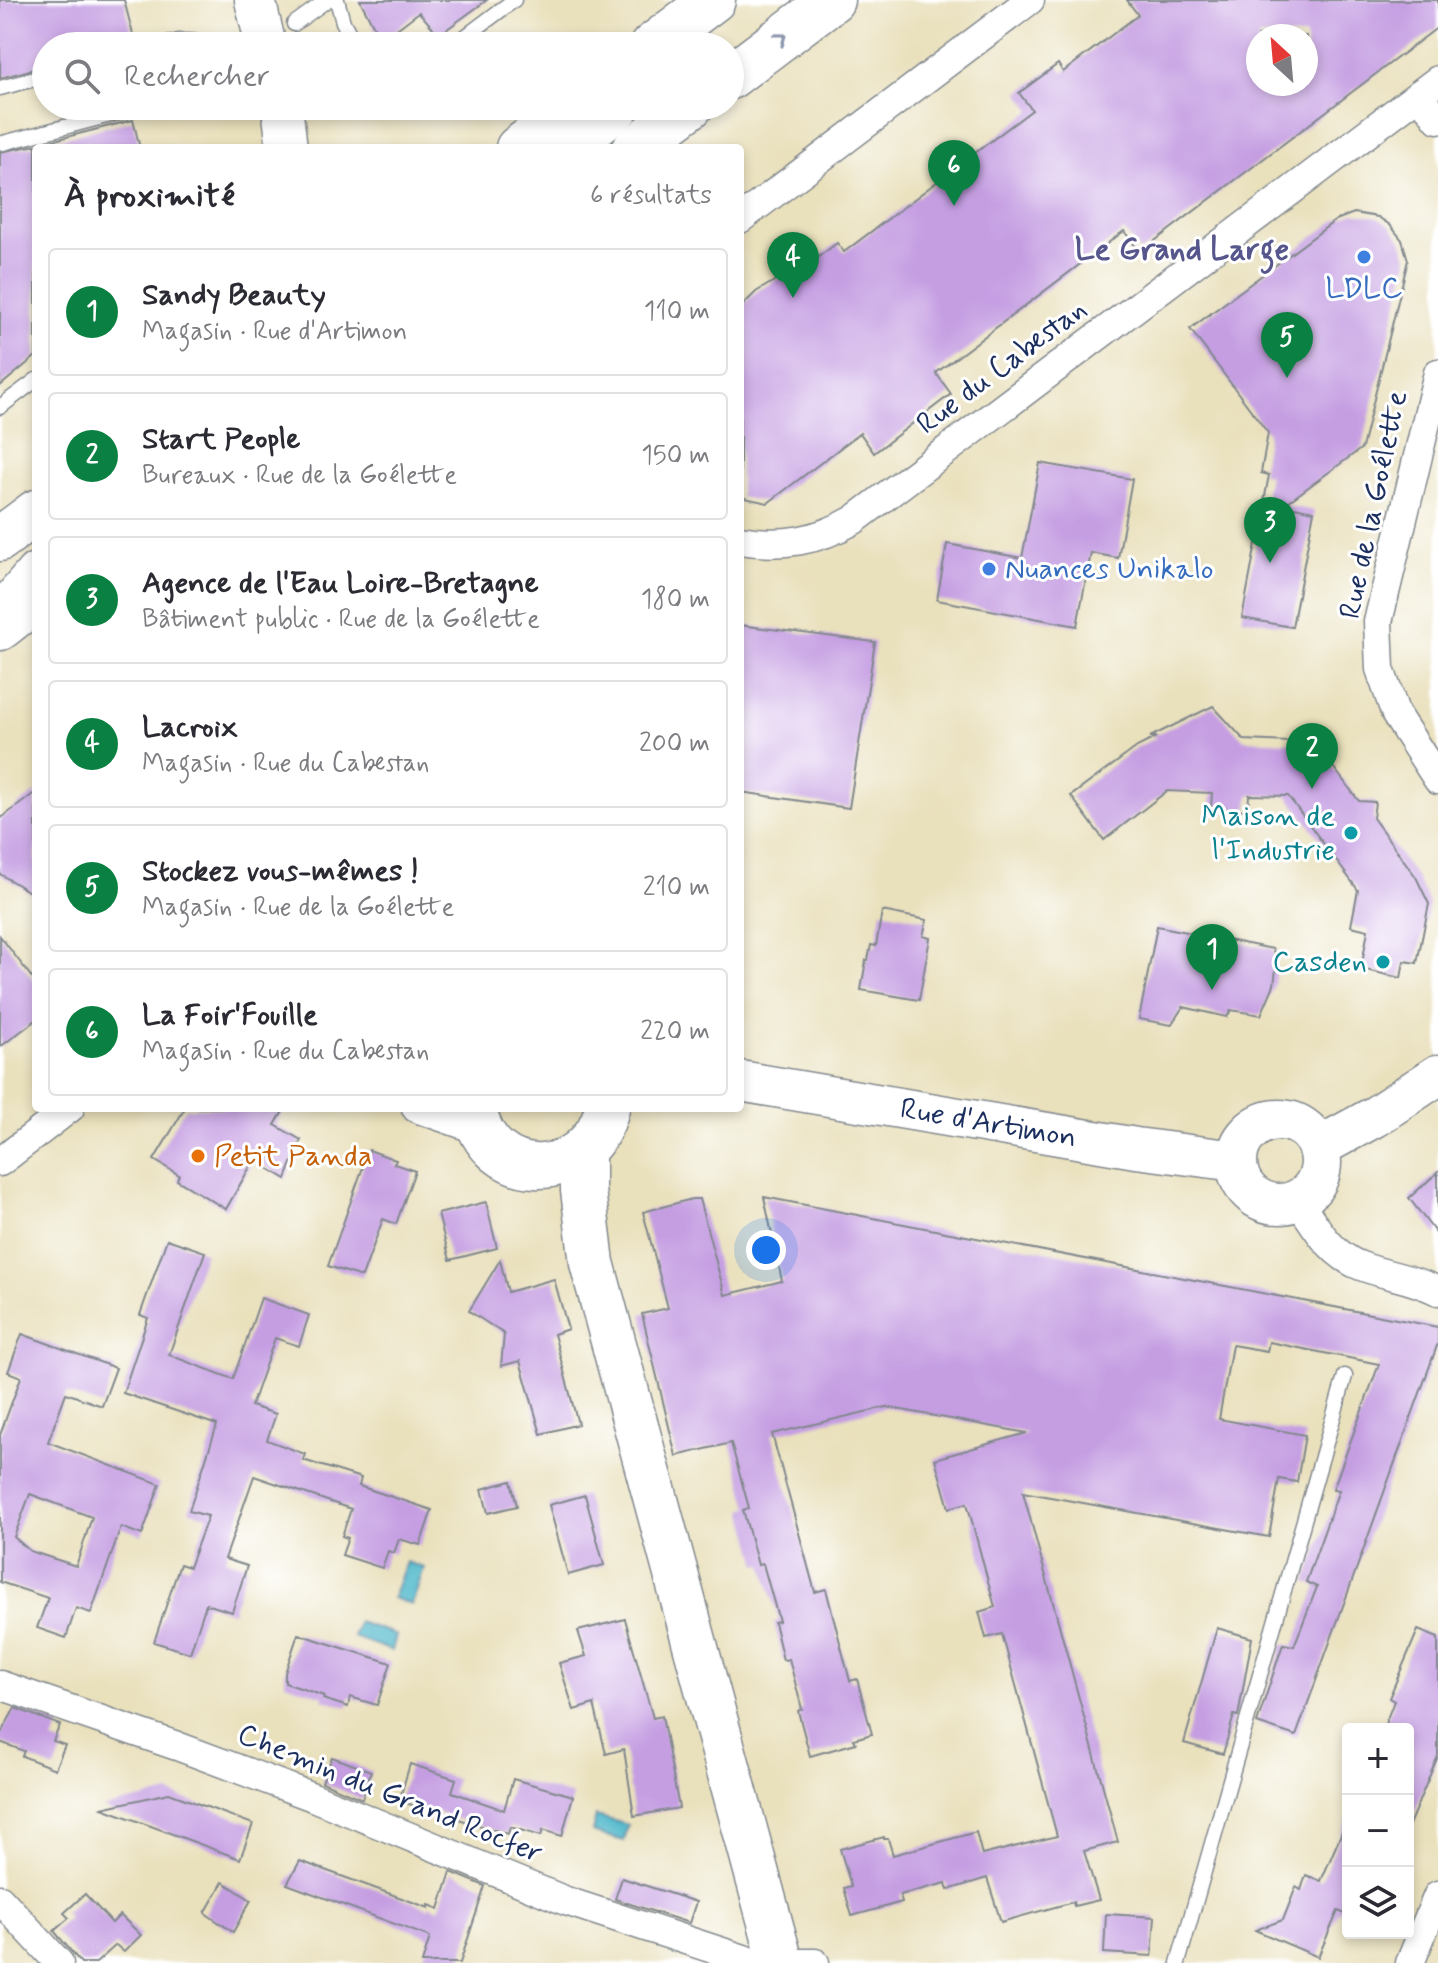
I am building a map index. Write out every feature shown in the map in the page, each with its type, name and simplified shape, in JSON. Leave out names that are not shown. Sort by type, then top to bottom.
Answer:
[{"type":"main road","points":[[671,32],[713,0]]},
{"type":"main road","points":[[691,32],[723,0]]},
{"type":"main road","points":[[744,66],[832,0]]},
{"type":"main road","points":[[523,144],[555,120]]},
{"type":"main road","points":[[572,144],[605,120]]},
{"type":"main road","points":[[640,144],[672,120]]},
{"type":"main road","points":[[0,628],[32,603]]},
{"type":"main road","points":[[477,1119],[490,1146],[519,1164],[542,1167],[565,1162],[604,1122]]},
{"type":"main road","points":[[604,1122],[583,1190],[592,1263],[781,1963]]},
{"type":"main road","points":[[533,1166],[559,1199],[592,1263]]},
{"type":"street","points":[[255,0],[278,32]]},
{"type":"street","points":[[744,216],[1030,0]]},
{"type":"street","points":[[1429,87],[1438,119]]},
{"type":"street","name":"Rue du Cabestan","points":[[744,541],[764,544],[800,542],[829,535],[854,520],[1429,87]]},
{"type":"street","points":[[284,124],[304,144]]},
{"type":"street","name":"Rue de la Goélette","points":[[1438,373],[1378,622],[1380,669],[1396,715],[1438,780]]},
{"type":"street","points":[[0,615],[32,578]]},
{"type":"street","points":[[1319,1147],[1376,1116],[1438,1075]]},
{"type":"street","name":"Rue d'Artimon","points":[[744,1082],[1136,1148],[1236,1161]]},
{"type":"street","points":[[0,1162],[65,1112]]},
{"type":"street","points":[[438,1112],[477,1119]]},
{"type":"street","points":[[1272,1119],[1301,1125],[1312,1134],[1319,1147],[1321,1168],[1318,1177],[1314,1187],[1298,1200],[1281,1205],[1264,1202],[1249,1193],[1239,1179],[1236,1161],[1239,1147],[1246,1134],[1258,1124],[1272,1119]]},
{"type":"street","points":[[1298,1200],[1320,1233],[1343,1257],[1361,1266],[1413,1279],[1438,1291]]},
{"type":"street","name":"Chemin du Grand Rocfer","points":[[0,1685],[313,1797],[566,1901],[756,1963]]},
{"type":"street","points":[[1410,1963],[1438,1895]]},
{"type":"street","points":[[0,1899],[59,1963]]},
{"type":"street","points":[[794,1963],[815,1963]]},
{"type":"lane","points":[[284,32],[327,0]]},
{"type":"lane","points":[[337,0],[346,32]]},
{"type":"lane","points":[[472,32],[514,0]]},
{"type":"lane","points":[[0,88],[32,80]]},
{"type":"lane","points":[[3,143],[91,120]]},
{"type":"lane","points":[[0,407],[32,383]]},
{"type":"lane","points":[[1178,1963],[1345,1376]]},
{"type":"water","points":[[406,1562],[424,1568],[412,1605],[393,1598]]},
{"type":"water","points":[[358,1622],[396,1635],[392,1651],[353,1637]]},
{"type":"water","points":[[596,1816],[628,1825],[624,1841],[592,1832]]},
{"type":"building","points":[[0,0],[124,0],[132,32],[32,32],[32,70],[0,78]]},
{"type":"building","points":[[360,0],[487,0],[443,32],[436,32],[419,12],[393,32],[376,32]]},
{"type":"building","points":[[1127,0],[1438,0],[1438,27],[1140,252],[1124,231],[936,373],[951,394],[874,453],[860,433],[768,503],[744,498],[744,304],[756,292],[784,275],[793,264],[805,258],[809,264],[837,243],[844,252],[1032,110],[1019,93],[1058,64],[1063,72],[1138,15]]},
{"type":"building","points":[[133,120],[139,144],[47,144]]},
{"type":"building","points":[[32,146],[32,359],[0,386],[0,152]]},
{"type":"building","points":[[1354,213],[1378,217],[1390,225],[1402,240],[1408,260],[1362,448],[1284,505],[1314,511],[1292,627],[1242,618],[1269,475],[1261,473],[1268,433],[1190,329],[1336,220]]},
{"type":"building","points":[[1040,463],[1132,479],[1118,558],[1091,553],[1077,626],[937,600],[947,544],[1022,558]]},
{"type":"building","points":[[744,626],[875,642],[849,808],[744,793]]},
{"type":"building","name":"Maison de l'Industrie","points":[[1213,706],[1244,740],[1315,743],[1359,801],[1375,802],[1373,818],[1416,877],[1429,904],[1417,963],[1404,961],[1401,978],[1361,969],[1368,930],[1351,926],[1358,890],[1288,796],[1249,795],[1248,810],[1211,808],[1212,793],[1167,791],[1104,840],[1071,796],[1137,747],[1157,737],[1150,737]]},
{"type":"building","points":[[32,795],[32,894],[0,874],[0,819]]},
{"type":"building","points":[[882,911],[927,920],[923,936],[930,938],[919,1000],[861,990],[871,945],[876,946]]},
{"type":"building","points":[[1157,926],[1273,949],[1276,969],[1274,985],[1261,1015],[1231,1010],[1227,1017],[1183,1007],[1171,1025],[1139,1019]]},
{"type":"building","points":[[0,936],[32,978],[32,1023],[0,1047]]},
{"type":"building","points":[[183,1112],[283,1112],[275,1125],[301,1140],[286,1179],[254,1160],[226,1209],[177,1180],[179,1175],[154,1160]]},
{"type":"building","points":[[369,1150],[415,1171],[396,1224],[383,1219],[362,1277],[328,1266]]},
{"type":"building","points":[[1438,1172],[1438,1236],[1409,1198]]},
{"type":"building","points":[[764,1197],[1438,1327],[1438,1343],[1296,1736],[1257,1723],[1283,1644],[1294,1646],[1317,1587],[1306,1582],[1339,1490],[1333,1489],[1379,1364],[1269,1342],[1267,1351],[1232,1345],[1219,1419],[1305,1435],[1297,1482],[1279,1479],[1269,1537],[1023,1492],[1118,1842],[1084,1851],[1099,1900],[1074,1906],[1073,1902],[1001,1922],[987,1878],[948,1890],[946,1883],[900,1895],[902,1902],[852,1916],[844,1888],[851,1886],[840,1849],[884,1837],[888,1839],[893,1855],[976,1832],[982,1855],[1057,1836],[1002,1634],[986,1638],[979,1612],[995,1607],[967,1503],[949,1508],[935,1459],[1027,1433],[886,1407],[772,1434],[815,1592],[826,1589],[850,1681],[857,1679],[872,1734],[854,1739],[856,1743],[810,1756],[789,1659],[783,1660],[774,1622],[779,1621],[763,1564],[758,1565],[743,1510],[749,1508],[731,1443],[676,1456],[642,1314],[668,1308],[643,1212],[692,1199],[699,1199],[725,1295],[782,1281]]},
{"type":"building","points":[[486,1202],[497,1248],[450,1260],[438,1214]]},
{"type":"building","points":[[167,1239],[205,1252],[169,1355],[233,1379],[261,1298],[309,1315],[299,1346],[275,1338],[251,1406],[276,1414],[267,1440],[305,1454],[303,1460],[361,1478],[359,1486],[432,1510],[420,1545],[399,1539],[394,1553],[388,1551],[382,1568],[342,1555],[348,1538],[342,1536],[351,1509],[254,1476],[225,1559],[247,1566],[232,1612],[206,1604],[190,1653],[154,1642],[180,1564],[189,1567],[208,1516],[189,1511],[217,1425],[123,1393],[148,1318],[140,1315]]},
{"type":"building","points":[[500,1260],[508,1292],[554,1279],[568,1329],[554,1334],[578,1424],[541,1434],[520,1361],[501,1366],[504,1334],[469,1311]]},
{"type":"building","points":[[22,1334],[116,1368],[102,1406],[66,1393],[48,1442],[160,1484],[142,1535],[121,1527],[91,1613],[76,1608],[66,1638],[37,1628],[48,1598],[0,1582],[0,1435],[21,1377],[8,1372]],"holes":[[[30,1494],[92,1517],[76,1566],[30,1551],[14,1537]]]},
{"type":"building","points":[[511,1481],[517,1506],[488,1513],[482,1489]]},
{"type":"building","points":[[585,1495],[604,1565],[568,1575],[549,1505]]},
{"type":"building","points":[[625,1619],[653,1718],[662,1716],[679,1808],[634,1816],[624,1749],[606,1754],[594,1704],[574,1710],[559,1663],[586,1656],[578,1631]]},
{"type":"building","points":[[1217,1628],[1252,1638],[1238,1716],[1234,1715],[1223,1754],[1184,1743]]},
{"type":"building","points":[[1418,1630],[1438,1638],[1438,1756],[1414,1813],[1414,1723],[1385,1723],[1394,1701],[1389,1698]]},
{"type":"building","points":[[298,1634],[391,1663],[377,1705],[350,1697],[348,1707],[285,1683],[285,1673]]},
{"type":"building","points":[[15,1708],[60,1725],[53,1741],[65,1745],[55,1769],[22,1756],[24,1751],[0,1742],[0,1735]]},
{"type":"building","points":[[332,1757],[371,1771],[362,1799],[322,1782]]},
{"type":"building","points":[[410,1764],[456,1779],[452,1792],[504,1810],[513,1779],[573,1796],[562,1836],[543,1830],[541,1836],[510,1827],[508,1834],[399,1801]]},
{"type":"building","points":[[169,1793],[253,1824],[240,1859],[102,1808]]},
{"type":"building","points":[[1342,1832],[1342,1913],[1338,1911],[1318,1957],[1255,1930],[1283,1920],[1296,1887],[1301,1890],[1306,1875],[1321,1881]]},
{"type":"building","points":[[300,1861],[429,1908],[429,1905],[439,1909],[451,1872],[485,1886],[460,1963],[422,1963],[430,1937],[287,1884]]},
{"type":"building","points":[[622,1878],[696,1902],[689,1923],[615,1899]]},
{"type":"building","points":[[223,1882],[251,1900],[233,1932],[205,1913]]},
{"type":"building","points":[[85,1894],[112,1923],[120,1915],[141,1935],[124,1952],[116,1945],[96,1963],[81,1963],[54,1931],[69,1918],[64,1913]]},
{"type":"building","points":[[1106,1914],[1155,1917],[1152,1956],[1104,1953]]},
{"type":"place","name":"La Foir'Fouille","points":[[954,206]]},
{"type":"place","name":"LDLC","points":[[1364,257]]},
{"type":"place","name":"Lacroix","points":[[793,298]]},
{"type":"place","name":"Stockez vous-mêmes !","points":[[1287,378]]},
{"type":"place","name":"Agence de l'Eau Loire-Bretagne","points":[[1270,563]]},
{"type":"place","name":"Nuances Unikalo","points":[[989,569]]},
{"type":"place","name":"Start People","points":[[1312,789]]},
{"type":"place","name":"Maison de l'Industrie","points":[[1351,833]]},
{"type":"place","name":"Casden","points":[[1383,962]]},
{"type":"place","name":"Sandy Beauty","points":[[1212,990]]},
{"type":"place","name":"Petit Panda","points":[[198,1156]]},
{"type":"district","name":"Le Grand Large","points":[[1182,250]]}]
